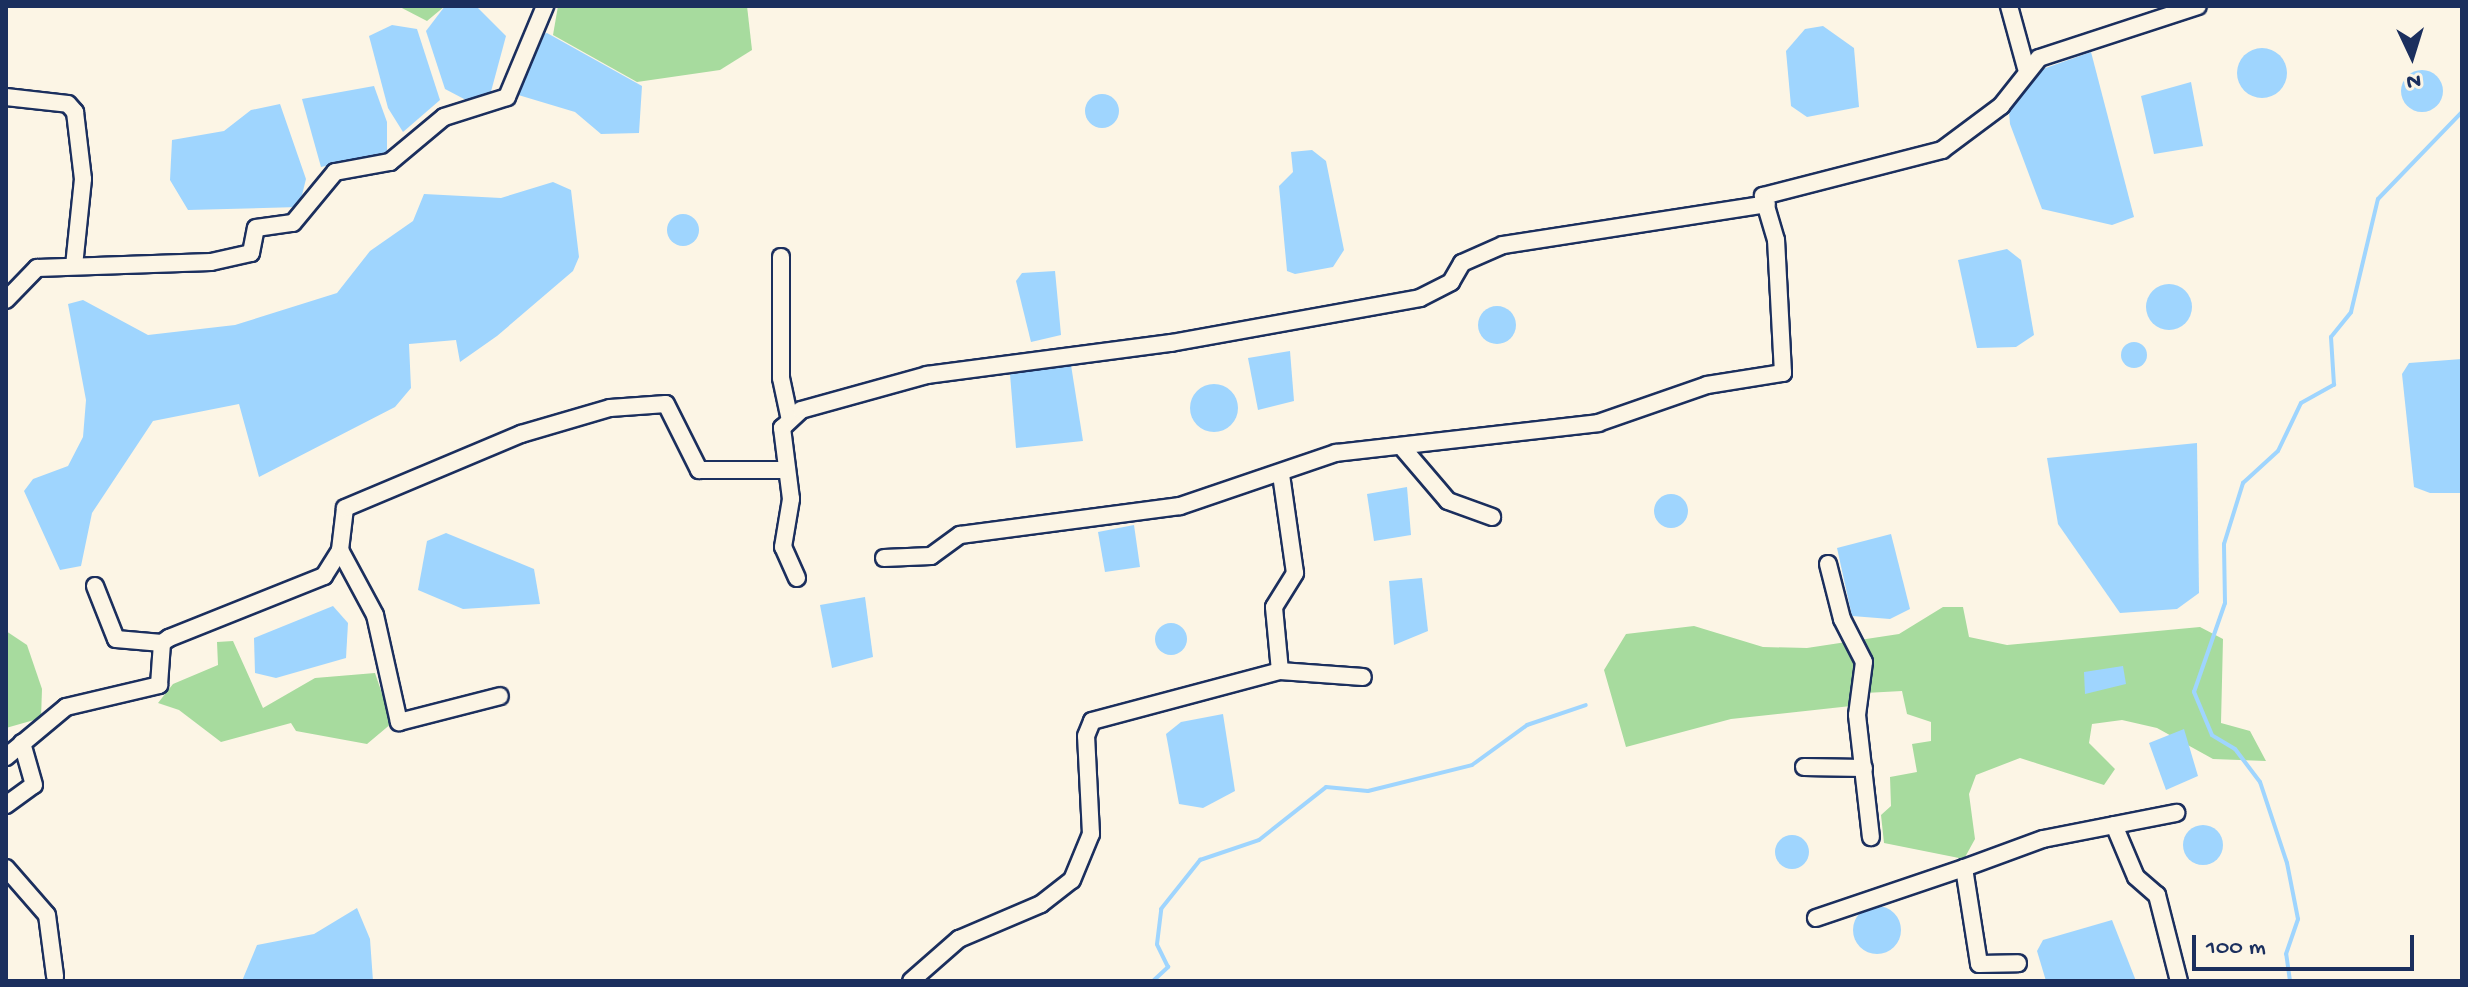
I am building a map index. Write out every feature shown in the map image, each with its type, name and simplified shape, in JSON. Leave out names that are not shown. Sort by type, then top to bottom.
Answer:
[{"type":"street","points":[[6,300],[37,268],[211,262],[251,253],[256,228],[293,223],[335,172],[390,162],[444,117],[507,97],[545,6]]},
{"type":"street","points":[[2009,6],[2026,68]]},
{"type":"street","points":[[884,558],[931,556],[960,535],[1180,506],[1281,475],[1336,453],[1598,423],[1707,385],[1783,373],[1783,313],[1767,204],[1763,196],[1942,150],[2001,106],[2026,68],[2079,41],[2198,6]]},
{"type":"street","points":[[6,97],[68,104],[75,112],[83,179],[74,266]]},
{"type":"street","points":[[797,578],[783,547],[791,514],[782,428],[789,417],[927,375],[1420,298],[1451,282],[1462,263],[1503,245],[1767,204]]},
{"type":"street","points":[[781,257],[781,378],[789,417]]},
{"type":"street","points":[[95,586],[116,639],[162,643],[299,592],[324,576],[340,550],[345,508],[521,434],[610,408],[666,404],[699,470],[786,470]]},
{"type":"street","points":[[1401,446],[1448,501],[1492,517]]},
{"type":"street","points":[[1280,671],[1274,607],[1295,573],[1281,475]]},
{"type":"street","points":[[340,550],[375,615],[399,722],[500,696]]},
{"type":"street","points":[[1828,564],[1842,619],[1862,654],[1857,715],[1871,837]]},
{"type":"street","points":[[6,757],[66,707],[159,685],[162,643]]},
{"type":"street","points":[[911,981],[959,939],[1041,904],[1072,880],[1091,834],[1086,736],[1092,721],[1280,671],[1363,677]]},
{"type":"street","points":[[6,805],[34,785],[22,743]]},
{"type":"street","points":[[1804,767],[1864,768]]},
{"type":"street","points":[[1816,918],[2043,839],[2176,813]]},
{"type":"street","points":[[2114,825],[2136,877],[2157,895],[2179,981]]},
{"type":"street","points":[[6,868],[47,915],[55,976]]},
{"type":"street","points":[[1964,868],[1979,964],[2018,963]]},
{"type":"green space","points":[[398,6],[445,6],[427,21]]},
{"type":"green space","points":[[558,6],[747,6],[752,50],[720,70],[637,82],[553,35]]},
{"type":"green space","points":[[1943,607],[1963,607],[1969,637],[2007,645],[2200,627],[2223,639],[2221,723],[2250,731],[2266,761],[2213,759],[2157,728],[2122,720],[2092,724],[2089,743],[2115,769],[2104,785],[2020,758],[1976,775],[1969,794],[1975,839],[1964,859],[1884,843],[1881,815],[1891,806],[1890,777],[1917,772],[1912,744],[1931,741],[1931,722],[1907,714],[1902,691],[1865,693],[1851,706],[1731,719],[1626,747],[1604,670],[1626,634],[1694,626],[1763,647],[1807,648],[1899,634]]},
{"type":"green space","points":[[6,631],[27,645],[42,689],[41,718],[6,728]]},
{"type":"green space","points":[[233,641],[263,708],[315,678],[375,673],[392,723],[367,744],[296,731],[291,723],[221,742],[179,710],[158,703],[173,684],[218,665],[217,642]]},
{"type":"water","points":[[445,6],[476,6],[506,36],[489,99],[466,100],[445,89],[426,31]]},
{"type":"water","points":[[392,25],[417,29],[440,100],[403,132],[388,108],[369,36]]},
{"type":"water","points":[[1823,26],[1854,48],[1859,107],[1807,117],[1791,106],[1786,51],[1805,29]]},
{"type":"water","points":[[547,33],[642,86],[639,133],[601,134],[575,112],[515,94],[534,36]]},
{"type":"water","points":[[2262,48],[2280,55],[2287,73],[2280,91],[2262,98],[2244,91],[2237,73],[2244,55]]},
{"type":"water","points":[[2091,52],[2134,217],[2112,225],[2042,209],[2010,124],[2009,112],[2040,70]]},
{"type":"water","points":[[2422,70],[2437,76],[2443,91],[2437,106],[2422,112],[2407,106],[2401,91],[2407,76]]},
{"type":"water","points":[[2191,82],[2203,146],[2154,154],[2141,96]]},
{"type":"water","points":[[374,86],[387,122],[387,152],[321,167],[302,99]]},
{"type":"water","points":[[1102,94],[1114,99],[1119,111],[1114,123],[1102,128],[1090,123],[1085,111],[1090,99]]},
{"type":"water","points":[[280,104],[306,179],[299,207],[188,210],[170,180],[172,140],[224,131],[251,110]]},
{"type":"water","points":[[1312,150],[1326,161],[1344,250],[1333,267],[1295,274],[1287,271],[1279,186],[1293,172],[1291,152]]},
{"type":"water","points":[[553,182],[571,190],[579,257],[573,271],[497,336],[460,362],[456,340],[409,344],[411,388],[395,407],[259,477],[239,404],[153,421],[92,513],[81,566],[60,570],[24,491],[33,479],[68,466],[83,437],[86,400],[68,304],[83,300],[148,335],[235,325],[337,293],[370,251],[413,221],[424,194],[501,198]]},
{"type":"water","points":[[683,214],[694,219],[699,230],[694,241],[683,246],[672,241],[667,230],[672,219]]},
{"type":"water","points":[[2007,249],[2021,260],[2034,335],[2016,347],[1977,348],[1958,260]]},
{"type":"water","points":[[1055,271],[1061,335],[1031,342],[1016,281],[1022,273]]},
{"type":"water","points":[[2169,284],[2186,290],[2192,307],[2186,324],[2169,330],[2152,324],[2146,307],[2152,290]]},
{"type":"water","points":[[1497,306],[1510,312],[1516,325],[1510,338],[1497,344],[1484,338],[1478,325],[1484,312]]},
{"type":"water","points":[[2134,342],[2143,346],[2147,355],[2143,364],[2134,368],[2125,364],[2121,355],[2125,346]]},
{"type":"water","points":[[1290,351],[1294,401],[1258,410],[1248,358]]},
{"type":"water","points":[[2462,359],[2462,493],[2430,493],[2414,487],[2402,374],[2409,363]]},
{"type":"water","points":[[1071,365],[1083,441],[1016,448],[1010,374]]},
{"type":"water","points":[[1214,384],[1223,385],[1231,391],[1237,399],[1237,417],[1231,425],[1223,431],[1214,432],[1205,431],[1197,425],[1191,417],[1190,408],[1191,399],[1197,391],[1205,385]]},
{"type":"water","points":[[2197,443],[2199,593],[2177,609],[2120,613],[2058,524],[2047,458]]},
{"type":"water","points":[[1407,487],[1411,535],[1374,541],[1367,494]]},
{"type":"water","points":[[1671,494],[1683,499],[1688,511],[1683,523],[1671,528],[1659,523],[1654,511],[1659,499]]},
{"type":"water","points":[[1134,525],[1140,567],[1105,572],[1098,532]]},
{"type":"water","points":[[446,533],[534,569],[540,604],[463,609],[418,590],[427,541]]},
{"type":"water","points":[[1891,534],[1910,609],[1890,619],[1852,616],[1837,548]]},
{"type":"water","points":[[1422,578],[1428,631],[1394,645],[1389,581]]},
{"type":"water","points":[[865,597],[873,657],[832,668],[820,605]]},
{"type":"water","points":[[333,606],[348,623],[346,658],[276,678],[255,673],[254,638]]},
{"type":"water","points":[[1171,623],[1183,627],[1187,639],[1183,651],[1171,655],[1159,651],[1155,639],[1159,627]]},
{"type":"water","points":[[2123,666],[2126,684],[2085,694],[2084,672]]},
{"type":"water","points":[[1223,714],[1235,791],[1203,808],[1179,804],[1166,734],[1181,722]]},
{"type":"water","points":[[2184,729],[2198,776],[2166,790],[2149,743]]},
{"type":"water","points":[[2203,825],[2217,831],[2223,845],[2217,859],[2203,865],[2189,859],[2183,845],[2189,831]]},
{"type":"water","points":[[1792,835],[1804,840],[1809,852],[1804,864],[1792,869],[1780,864],[1775,852],[1780,840]]},
{"type":"water","points":[[1877,906],[1894,913],[1901,930],[1894,947],[1877,954],[1860,947],[1853,930],[1860,913]]},
{"type":"water","points":[[357,908],[370,939],[373,981],[242,981],[257,945],[314,934]]},
{"type":"water","points":[[2112,920],[2136,981],[2046,981],[2037,951],[2043,940]]},
{"type":"waterway","points":[[2290,981],[2286,954],[2298,919],[2287,863],[2260,782],[2235,749],[2212,735],[2194,692],[2225,603],[2224,544],[2243,483],[2278,451],[2301,403],[2334,385],[2331,337],[2351,312],[2378,199],[2462,112]]},
{"type":"waterway","points":[[1153,981],[1168,967],[1157,944],[1161,909],[1200,860],[1259,840],[1326,787],[1368,791],[1472,765],[1527,725],[1586,705]]}]
